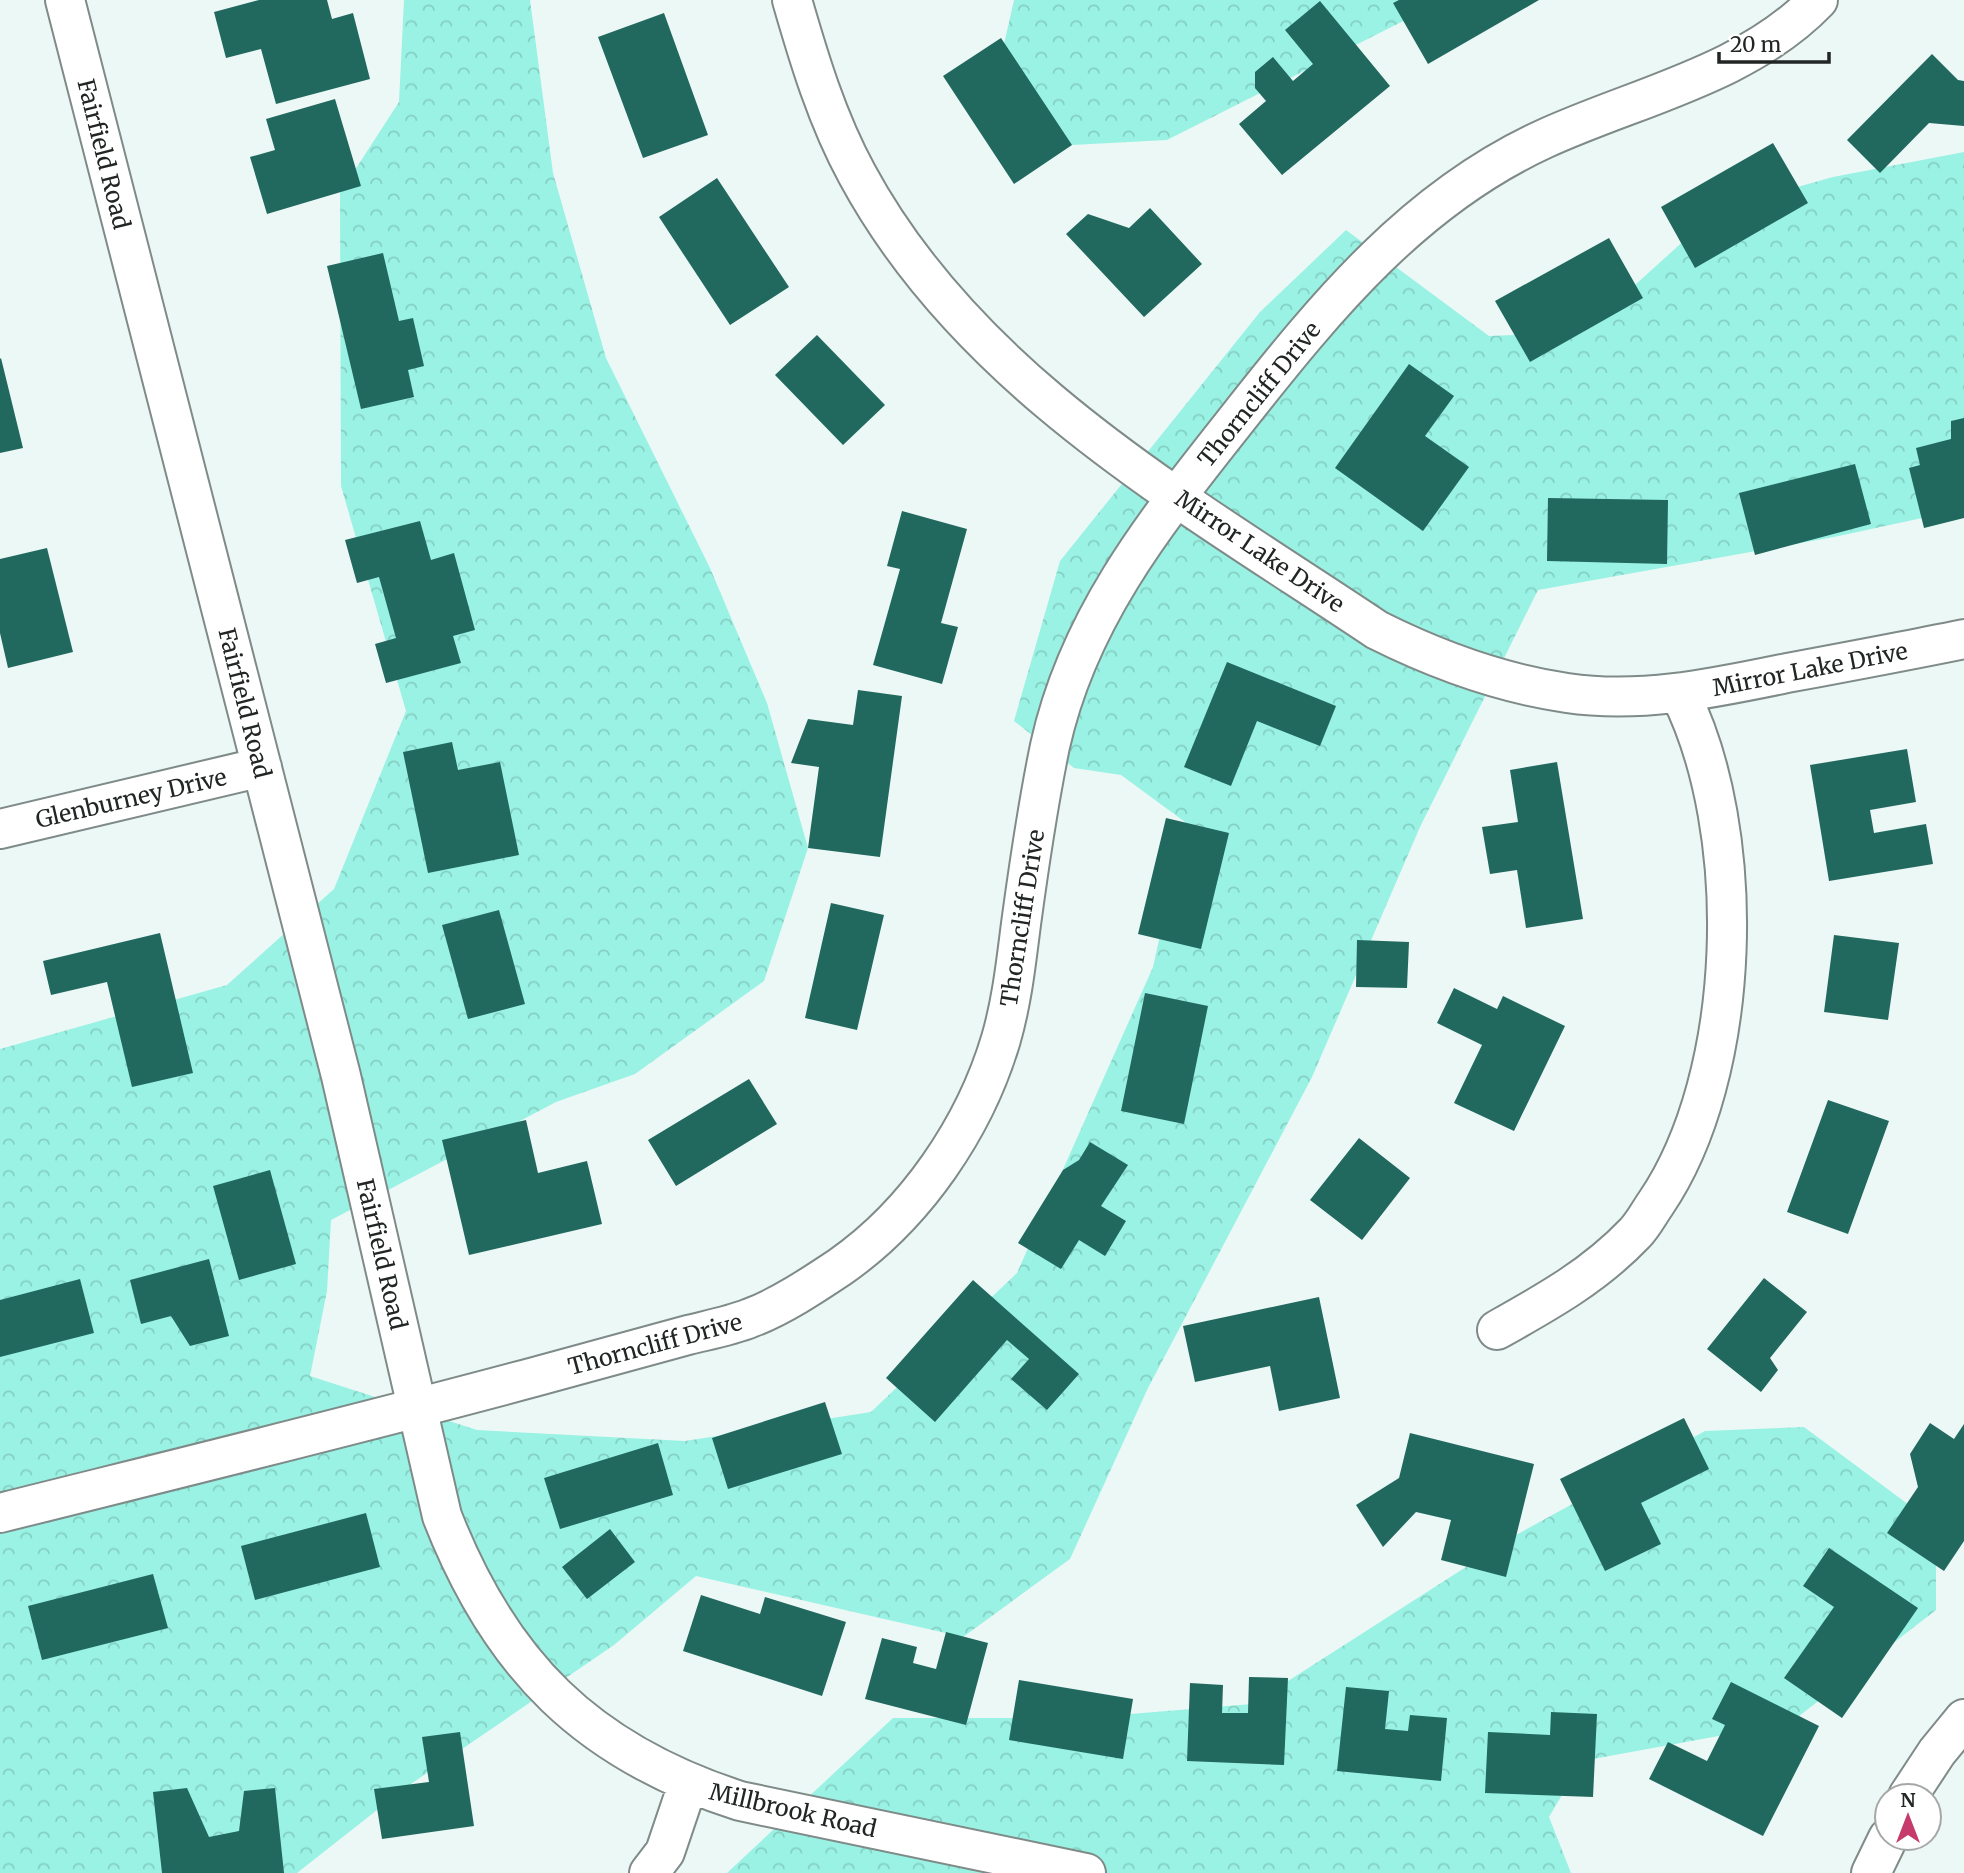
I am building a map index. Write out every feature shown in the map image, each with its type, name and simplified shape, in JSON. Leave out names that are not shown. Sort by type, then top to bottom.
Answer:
[{"type":"street","name":"Fairfield Road","points":[[65,0],[341,1076],[418,1409]]},
{"type":"street","name":"Mirror Lake Drive","points":[[792,0],[825,104],[856,173],[896,238],[942,298],[994,354],[1091,435],[1377,629],[1422,652],[1493,679],[1568,693],[1618,697],[1680,694],[1964,639]]},
{"type":"street","name":"Thorncliff Drive","points":[[0,1513],[418,1409],[753,1318],[839,1267],[880,1235],[914,1199],[951,1146],[981,1091],[999,1044],[1012,995],[1051,743],[1072,670],[1093,624],[1130,558],[1358,273],[1413,221],[1474,176],[1541,140],[1754,50],[1796,22],[1818,0]]},
{"type":"street","points":[[1497,1330],[1571,1289],[1636,1232],[1674,1174],[1691,1140],[1708,1092],[1722,1018],[1727,942],[1724,866],[1712,791],[1692,717],[1680,694]]},
{"type":"street","name":"Glenburney Drive","points":[[0,828],[262,766]]},
{"type":"street","name":"Millbrook Road","points":[[418,1409],[442,1516],[461,1563],[497,1629],[545,1688],[603,1737],[646,1764],[688,1784],[740,1801],[1086,1873]]},
{"type":"street","points":[[1917,1782],[1964,1719]]},
{"type":"street","points":[[649,1873],[665,1852],[684,1804],[688,1784]]},
{"type":"street","points":[[1871,1873],[1881,1852]]},
{"type":"green space","points":[[404,0],[530,0],[553,173],[606,358],[710,568],[767,703],[808,848],[764,981],[635,1074],[556,1102],[331,1220],[327,1291],[310,1376],[477,1430],[685,1441],[871,1412],[1017,1273],[1153,967],[1185,822],[1121,775],[1074,768],[1014,721],[1060,561],[1260,312],[1346,230],[1489,336],[1583,332],[1719,209],[1833,177],[1964,152],[1964,509],[1834,537],[1538,590],[1420,827],[1312,1077],[1148,1388],[1070,1559],[963,1637],[696,1576],[614,1645],[405,1788],[297,1873],[0,1873],[0,1049],[227,985],[334,889],[406,711],[341,486],[340,193],[399,102]]},
{"type":"green space","points":[[1014,0],[1445,0],[1167,140],[1072,145],[992,97]]},
{"type":"green space","points":[[1804,1427],[1936,1525],[1936,1610],[1790,1723],[1582,1761],[1549,1817],[1571,1873],[727,1873],[893,1718],[1082,1718],[1252,1704],[1516,1535],[1705,1431]]},
{"type":"building","points":[[259,0],[327,0],[332,19],[353,13],[370,79],[276,104],[261,49],[226,58],[214,12]]},
{"type":"building","points":[[1399,0],[1539,0],[1428,64],[1393,3]]},
{"type":"building","points":[[1320,1],[1390,86],[1282,175],[1239,124],[1266,101],[1255,88],[1255,72],[1273,57],[1293,81],[1313,64],[1285,30]]},
{"type":"building","points":[[664,13],[708,135],[643,158],[598,37]]},
{"type":"building","points":[[1001,38],[1072,145],[1014,184],[943,76]]},
{"type":"building","points":[[1932,54],[1958,80],[1964,81],[1964,126],[1929,123],[1880,173],[1847,140]]},
{"type":"building","points":[[335,99],[361,186],[267,214],[250,157],[275,150],[266,119]]},
{"type":"building","points":[[1773,143],[1808,203],[1695,268],[1661,207]]},
{"type":"building","points":[[717,178],[789,287],[730,325],[659,217]]},
{"type":"building","points":[[1150,208],[1202,264],[1144,317],[1066,234],[1088,214],[1129,228]]},
{"type":"building","points":[[1609,238],[1643,298],[1530,362],[1495,301]]},
{"type":"building","points":[[383,253],[399,321],[413,318],[424,366],[408,370],[414,397],[361,409],[327,266]]},
{"type":"building","points":[[817,335],[885,405],[843,445],[775,375]]},
{"type":"building","points":[[0,359],[23,448],[0,453]]},
{"type":"building","points":[[1409,364],[1454,396],[1425,436],[1469,467],[1423,531],[1335,468]]},
{"type":"building","points":[[1964,418],[1964,518],[1924,528],[1909,468],[1920,465],[1916,448],[1951,439],[1951,421]]},
{"type":"building","points":[[1855,464],[1871,524],[1755,555],[1739,493]]},
{"type":"building","points":[[1548,498],[1668,500],[1667,564],[1547,561]]},
{"type":"building","points":[[902,511],[967,529],[941,623],[958,627],[942,684],[873,665],[900,569],[887,566]]},
{"type":"building","points":[[420,521],[431,560],[454,553],[475,630],[453,636],[461,663],[386,683],[375,644],[396,638],[379,577],[357,583],[345,540]]},
{"type":"building","points":[[47,548],[73,652],[8,668],[0,633],[0,559]]},
{"type":"building","points":[[1227,662],[1336,706],[1320,746],[1257,721],[1231,786],[1184,767]]},
{"type":"building","points":[[858,690],[902,696],[880,857],[808,848],[819,767],[791,763],[808,719],[853,725]]},
{"type":"building","points":[[452,742],[458,770],[500,762],[519,855],[428,873],[403,752]]},
{"type":"building","points":[[1907,749],[1916,802],[1870,810],[1874,833],[1926,824],[1933,864],[1829,881],[1810,765]]},
{"type":"building","points":[[1557,762],[1583,919],[1526,928],[1517,870],[1490,874],[1482,827],[1518,822],[1510,770]]},
{"type":"building","points":[[1166,818],[1229,833],[1201,949],[1138,934]]},
{"type":"building","points":[[831,903],[884,915],[857,1030],[805,1018]]},
{"type":"building","points":[[499,910],[525,1004],[468,1019],[442,925]]},
{"type":"building","points":[[160,933],[193,1073],[132,1087],[107,982],[51,995],[43,961]]},
{"type":"building","points":[[1834,935],[1899,943],[1888,1020],[1824,1012]]},
{"type":"building","points":[[1357,940],[1409,942],[1407,988],[1356,987]]},
{"type":"building","points":[[1454,988],[1497,1009],[1503,996],[1565,1026],[1514,1131],[1454,1103],[1482,1045],[1437,1023]]},
{"type":"building","points":[[1145,993],[1208,1006],[1184,1124],[1121,1111]]},
{"type":"building","points":[[749,1079],[777,1124],[676,1186],[648,1140]]},
{"type":"building","points":[[1828,1100],[1889,1121],[1848,1234],[1787,1212]]},
{"type":"building","points":[[526,1120],[538,1173],[587,1161],[602,1224],[469,1255],[442,1140]]},
{"type":"building","points":[[1359,1138],[1410,1178],[1362,1240],[1310,1200]]},
{"type":"building","points":[[1090,1142],[1128,1165],[1101,1206],[1126,1221],[1105,1256],[1079,1240],[1061,1269],[1018,1243],[1063,1170],[1079,1160]]},
{"type":"building","points":[[270,1170],[296,1264],[239,1280],[213,1186]]},
{"type":"building","points":[[209,1259],[229,1336],[190,1346],[171,1316],[141,1324],[130,1280]]},
{"type":"building","points":[[1764,1278],[1807,1312],[1770,1358],[1778,1370],[1761,1392],[1707,1349]]},
{"type":"building","points":[[80,1279],[94,1333],[0,1357],[0,1300]]},
{"type":"building","points":[[973,1280],[1079,1374],[1047,1410],[1011,1379],[1029,1359],[1007,1340],[935,1422],[886,1378]]},
{"type":"building","points":[[1319,1297],[1340,1398],[1279,1411],[1270,1366],[1195,1382],[1183,1326]]},
{"type":"building","points":[[825,1402],[842,1454],[728,1489],[712,1438]]},
{"type":"building","points":[[1684,1418],[1709,1469],[1641,1503],[1661,1544],[1605,1571],[1560,1479]]},
{"type":"building","points":[[1930,1423],[1954,1439],[1964,1424],[1964,1541],[1944,1571],[1887,1533],[1918,1487],[1910,1454]]},
{"type":"building","points":[[1410,1433],[1534,1464],[1506,1577],[1441,1560],[1451,1520],[1416,1512],[1383,1547],[1356,1505],[1399,1478]]},
{"type":"building","points":[[658,1443],[673,1495],[560,1529],[544,1478]]},
{"type":"building","points":[[366,1513],[380,1567],[255,1600],[241,1546]]},
{"type":"building","points":[[610,1529],[635,1562],[587,1599],[562,1567]]},
{"type":"building","points":[[1829,1548],[1918,1608],[1842,1718],[1784,1678],[1834,1607],[1803,1586]]},
{"type":"building","points":[[153,1574],[168,1628],[42,1660],[28,1606]]},
{"type":"building","points":[[701,1595],[760,1614],[765,1597],[846,1622],[822,1696],[683,1651]]},
{"type":"building","points":[[946,1632],[988,1643],[966,1725],[865,1699],[882,1638],[917,1647],[913,1663],[936,1669]]},
{"type":"building","points":[[1249,1677],[1288,1678],[1284,1765],[1187,1761],[1190,1683],[1223,1685],[1222,1713],[1248,1713]]},
{"type":"building","points":[[1019,1680],[1133,1699],[1123,1759],[1009,1740]]},
{"type":"building","points":[[1731,1682],[1819,1726],[1763,1836],[1649,1779],[1668,1742],[1707,1761],[1725,1725],[1712,1719]]},
{"type":"building","points":[[1346,1687],[1389,1691],[1385,1729],[1408,1731],[1410,1715],[1447,1718],[1441,1781],[1337,1771]]},
{"type":"building","points":[[1551,1712],[1597,1714],[1593,1797],[1485,1793],[1488,1732],[1550,1735]]},
{"type":"building","points":[[460,1732],[474,1826],[382,1839],[374,1789],[429,1782],[422,1737]]},
{"type":"building","points":[[187,1788],[209,1837],[239,1831],[244,1791],[275,1788],[284,1873],[162,1873],[153,1792]]}]
